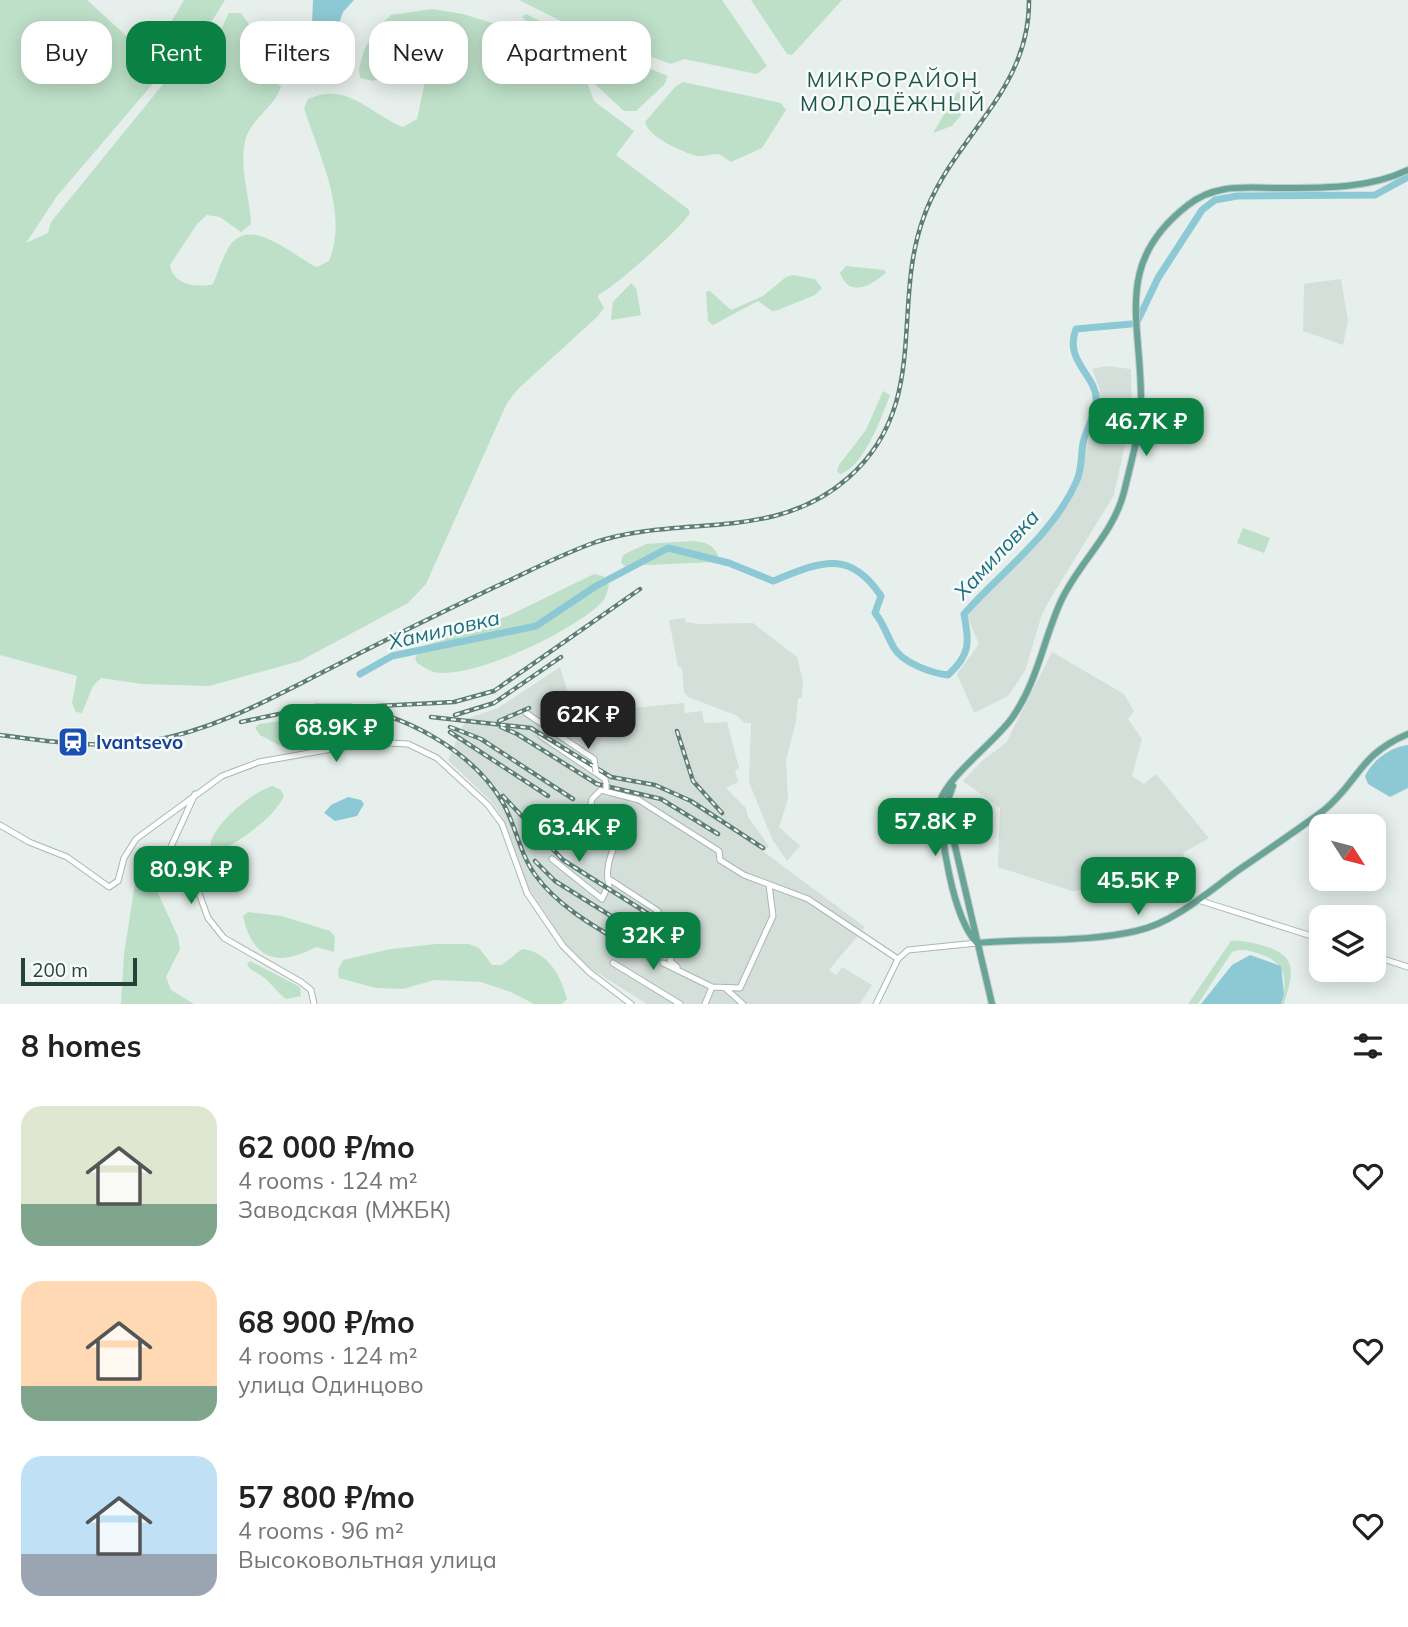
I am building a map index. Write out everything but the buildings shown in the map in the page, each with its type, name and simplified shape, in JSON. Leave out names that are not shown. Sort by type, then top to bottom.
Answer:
[{"type":"main road","points":[[992,1004],[947,812],[948,793],[960,775],[1000,733],[1027,695],[1060,603],[1119,510],[1140,416],[1134,326],[1137,283],[1143,262],[1158,235],[1188,204],[1214,190],[1242,186],[1364,185],[1408,170]]},
{"type":"main road","points":[[977,943],[1138,931],[1197,900],[1325,809],[1365,761],[1384,744],[1408,734]]},
{"type":"street","points":[[526,713],[594,759],[596,770]]},
{"type":"street","points":[[541,736],[596,770],[606,779],[606,788]]},
{"type":"street","points":[[0,825],[29,842],[74,860],[108,887],[118,881],[124,858],[136,839],[222,776],[259,762],[372,742],[394,742],[419,748],[452,769],[488,805],[502,824],[527,893],[563,946],[589,972],[631,1004]]},
{"type":"street","points":[[552,859],[602,899],[608,888],[606,877],[610,865],[610,851],[623,831],[590,808],[592,799],[606,788],[639,800],[719,851],[720,860],[744,875],[808,899],[898,959]]},
{"type":"street","points":[[195,794],[159,873],[196,885],[208,918],[224,938],[301,982],[311,990],[314,1004]]},
{"type":"street","points":[[606,877],[658,911],[648,928]]},
{"type":"street","points":[[663,963],[712,987],[740,988],[773,916],[769,885]]},
{"type":"street","points":[[1197,900],[1309,935]]},
{"type":"street","points":[[640,923],[675,945],[670,961],[688,975]]},
{"type":"street","points":[[876,1004],[898,959],[905,951],[977,943]]},
{"type":"street","points":[[1386,960],[1408,967]]},
{"type":"street","points":[[613,963],[680,1004]]},
{"type":"street","points":[[705,1004],[712,987]]},
{"type":"street","points":[[725,988],[743,1004]]},
{"type":"shaded area","points":[[1341,279],[1348,321],[1343,345],[1303,331],[1304,284]]},
{"type":"shaded area","points":[[1106,366],[1131,369],[1132,412],[1114,495],[1042,614],[1025,671],[1008,696],[974,713],[957,674],[979,644],[967,616],[1051,524],[1079,478],[1100,390],[1092,369]]},
{"type":"shaded area","points":[[685,618],[685,622],[699,624],[753,623],[797,657],[803,681],[802,697],[798,699],[796,721],[786,760],[788,799],[779,827],[800,846],[787,861],[772,839],[749,782],[751,723],[744,723],[738,716],[688,697],[684,692],[682,668],[678,667],[669,620]]},
{"type":"shaded area","points":[[1052,652],[1124,694],[1134,711],[1128,719],[1142,739],[1132,776],[1144,784],[1156,774],[1209,838],[1183,853],[1186,861],[1152,889],[1143,858],[1127,865],[1136,890],[1120,903],[1098,888],[1072,891],[998,867],[1000,808],[963,781],[983,760],[1006,743]]},
{"type":"shaded area","points":[[560,667],[570,699],[593,712],[684,703],[685,713],[702,711],[704,723],[727,722],[739,768],[735,770],[738,782],[726,788],[746,808],[748,817],[769,846],[764,852],[865,927],[829,970],[836,975],[842,967],[872,985],[860,1004],[647,1004],[585,965],[571,952],[524,881],[506,824],[492,802],[448,760],[466,719],[498,708]]},
{"type":"green space","points":[[0,0],[87,0],[110,21],[21,21],[21,84],[112,84],[112,23],[126,36],[126,84],[153,84],[57,196],[26,243],[48,233],[51,222],[163,84],[226,84],[225,21],[229,13],[241,13],[247,21],[240,21],[240,84],[278,84],[281,87],[251,127],[245,142],[244,173],[251,224],[241,232],[220,217],[207,215],[197,224],[170,265],[176,277],[187,284],[213,284],[231,244],[240,237],[251,235],[274,242],[317,267],[329,261],[336,223],[334,204],[330,184],[304,108],[308,99],[322,94],[346,96],[403,127],[417,119],[425,84],[468,84],[468,21],[385,21],[391,15],[432,9],[485,21],[482,21],[482,84],[587,84],[594,101],[634,131],[616,155],[690,213],[632,270],[599,294],[604,308],[597,317],[518,389],[507,403],[426,584],[408,603],[300,661],[209,686],[142,684],[101,678],[93,686],[82,713],[76,712],[72,703],[77,676],[0,655]]},
{"type":"green space","points":[[184,0],[225,0],[212,21],[172,21]]},
{"type":"green space","points":[[519,0],[722,0],[767,66],[757,74],[684,59],[671,64],[651,57],[651,21],[561,21]]},
{"type":"green space","points":[[751,0],[842,0],[792,55],[787,54]]},
{"type":"green space","points":[[526,14],[540,21],[526,21],[522,17]]},
{"type":"green space","points":[[369,41],[369,80],[360,78],[359,69]]},
{"type":"green space","points":[[651,69],[668,76],[664,85],[636,111],[624,111],[595,84],[651,84]]},
{"type":"green space","points":[[683,82],[781,103],[786,110],[762,148],[731,162],[719,154],[697,156],[659,138],[647,128],[645,122],[675,87]]},
{"type":"green space","points":[[958,91],[961,95],[957,105],[961,115],[952,126],[933,133]]},
{"type":"green space","points":[[846,266],[884,270],[886,273],[874,282],[855,288],[844,281],[840,273]]},
{"type":"green space","points":[[793,275],[815,279],[822,288],[815,295],[778,310],[772,311],[758,301],[713,325],[708,321],[706,292],[710,291],[731,310],[763,296],[786,277]]},
{"type":"green space","points":[[631,283],[636,288],[641,315],[611,320],[613,302]]},
{"type":"green space","points":[[883,391],[890,395],[871,440],[857,462],[840,474],[837,471],[839,465],[866,430]]},
{"type":"green space","points":[[1243,528],[1270,538],[1264,553],[1237,543]]},
{"type":"green space","points":[[692,541],[713,548],[718,555],[715,562],[624,566],[621,562],[623,555],[646,544]]},
{"type":"green space","points":[[594,574],[603,576],[609,585],[604,600],[587,615],[548,638],[502,659],[459,671],[435,672],[417,663],[415,658],[422,647],[510,615]]},
{"type":"green space","points":[[309,717],[318,720],[320,725],[283,747],[260,735],[255,728],[259,724]]},
{"type":"green space","points":[[273,786],[281,790],[284,796],[272,814],[235,843],[216,854],[211,852],[215,833],[232,812],[254,795]]},
{"type":"green space","points":[[151,848],[157,851],[151,868],[153,882],[178,937],[180,949],[166,977],[171,990],[194,1004],[121,1004],[124,954],[137,870],[145,851]]},
{"type":"green space","points":[[248,912],[282,916],[330,931],[335,937],[334,952],[316,947],[290,957],[269,956],[253,943],[247,931],[243,916]]},
{"type":"green space","points":[[1231,941],[1260,945],[1283,955],[1288,961],[1291,976],[1284,1004],[1281,1004],[1284,979],[1280,967],[1269,958],[1243,950],[1232,952],[1198,1004],[1188,1004]]},
{"type":"green space","points":[[436,944],[469,944],[479,948],[492,965],[502,965],[522,949],[531,951],[552,966],[567,999],[562,1004],[534,1004],[511,992],[481,982],[434,980],[403,989],[376,988],[339,978],[338,970],[343,960],[391,949]]},
{"type":"green space","points":[[250,961],[300,987],[301,996],[286,999],[247,965]]},
{"type":"water","points":[[313,0],[354,0],[343,12],[340,21],[312,21]]},
{"type":"water","points":[[1408,745],[1408,788],[1390,797],[1368,784],[1365,776],[1377,760],[1395,748]]},
{"type":"water","points":[[348,797],[361,800],[364,804],[357,816],[335,821],[324,813],[331,805]]},
{"type":"water","points":[[1250,955],[1281,966],[1284,994],[1281,1004],[1201,1004],[1232,965]]},
{"type":"waterway","name":"Хамиловка","points":[[1138,320],[1158,278],[1202,210],[1215,200],[1237,196],[1375,195],[1408,177]]},
{"type":"waterway","name":"Хамиловка","points":[[360,674],[392,656],[536,626],[596,586],[668,548],[729,563],[773,581],[804,569],[832,563],[857,570],[881,596],[875,613],[898,653],[918,666],[948,675],[961,661],[966,647],[964,614],[1041,535],[1055,518],[1079,476],[1083,443],[1096,402],[1092,385],[1074,351],[1076,329],[1131,324]]},
{"type":"railway","points":[[0,735],[56,742],[112,744],[150,741],[195,730],[260,704],[453,607],[583,547],[628,534],[726,524],[790,511],[819,498],[848,478],[873,450],[890,420],[900,389],[909,289],[922,222],[934,192],[1003,90],[1026,33],[1029,0]]},
{"type":"railway","points":[[377,706],[454,702],[494,691],[640,589]]},
{"type":"railway","points":[[455,715],[494,703],[561,657]]},
{"type":"railway","points":[[241,722],[316,706],[352,706]]},
{"type":"railway","points":[[342,706],[388,716],[411,725],[433,737],[473,766],[503,803],[526,859],[546,888],[570,910],[639,953]]},
{"type":"railway","points":[[499,721],[529,708]]},
{"type":"railway","points":[[431,717],[531,728],[611,777],[655,785],[691,801],[763,848]]},
{"type":"railway","points":[[450,727],[481,739],[573,799]]},
{"type":"railway","points":[[501,727],[517,734],[597,784],[661,799],[718,834]]},
{"type":"railway","points":[[677,731],[693,781],[722,813]]},
{"type":"railway","points":[[450,732],[548,796]]},
{"type":"railway","points":[[503,796],[563,860],[650,915]]},
{"type":"railway","points":[[535,861],[555,881],[611,916]]},
{"type":"place","name":"Ivantsevo","points":[[73,742]]},
{"type":"district","name":"МИКРОРАЙОН МОЛОДЁЖНЫЙ","points":[[893,91]]}]
